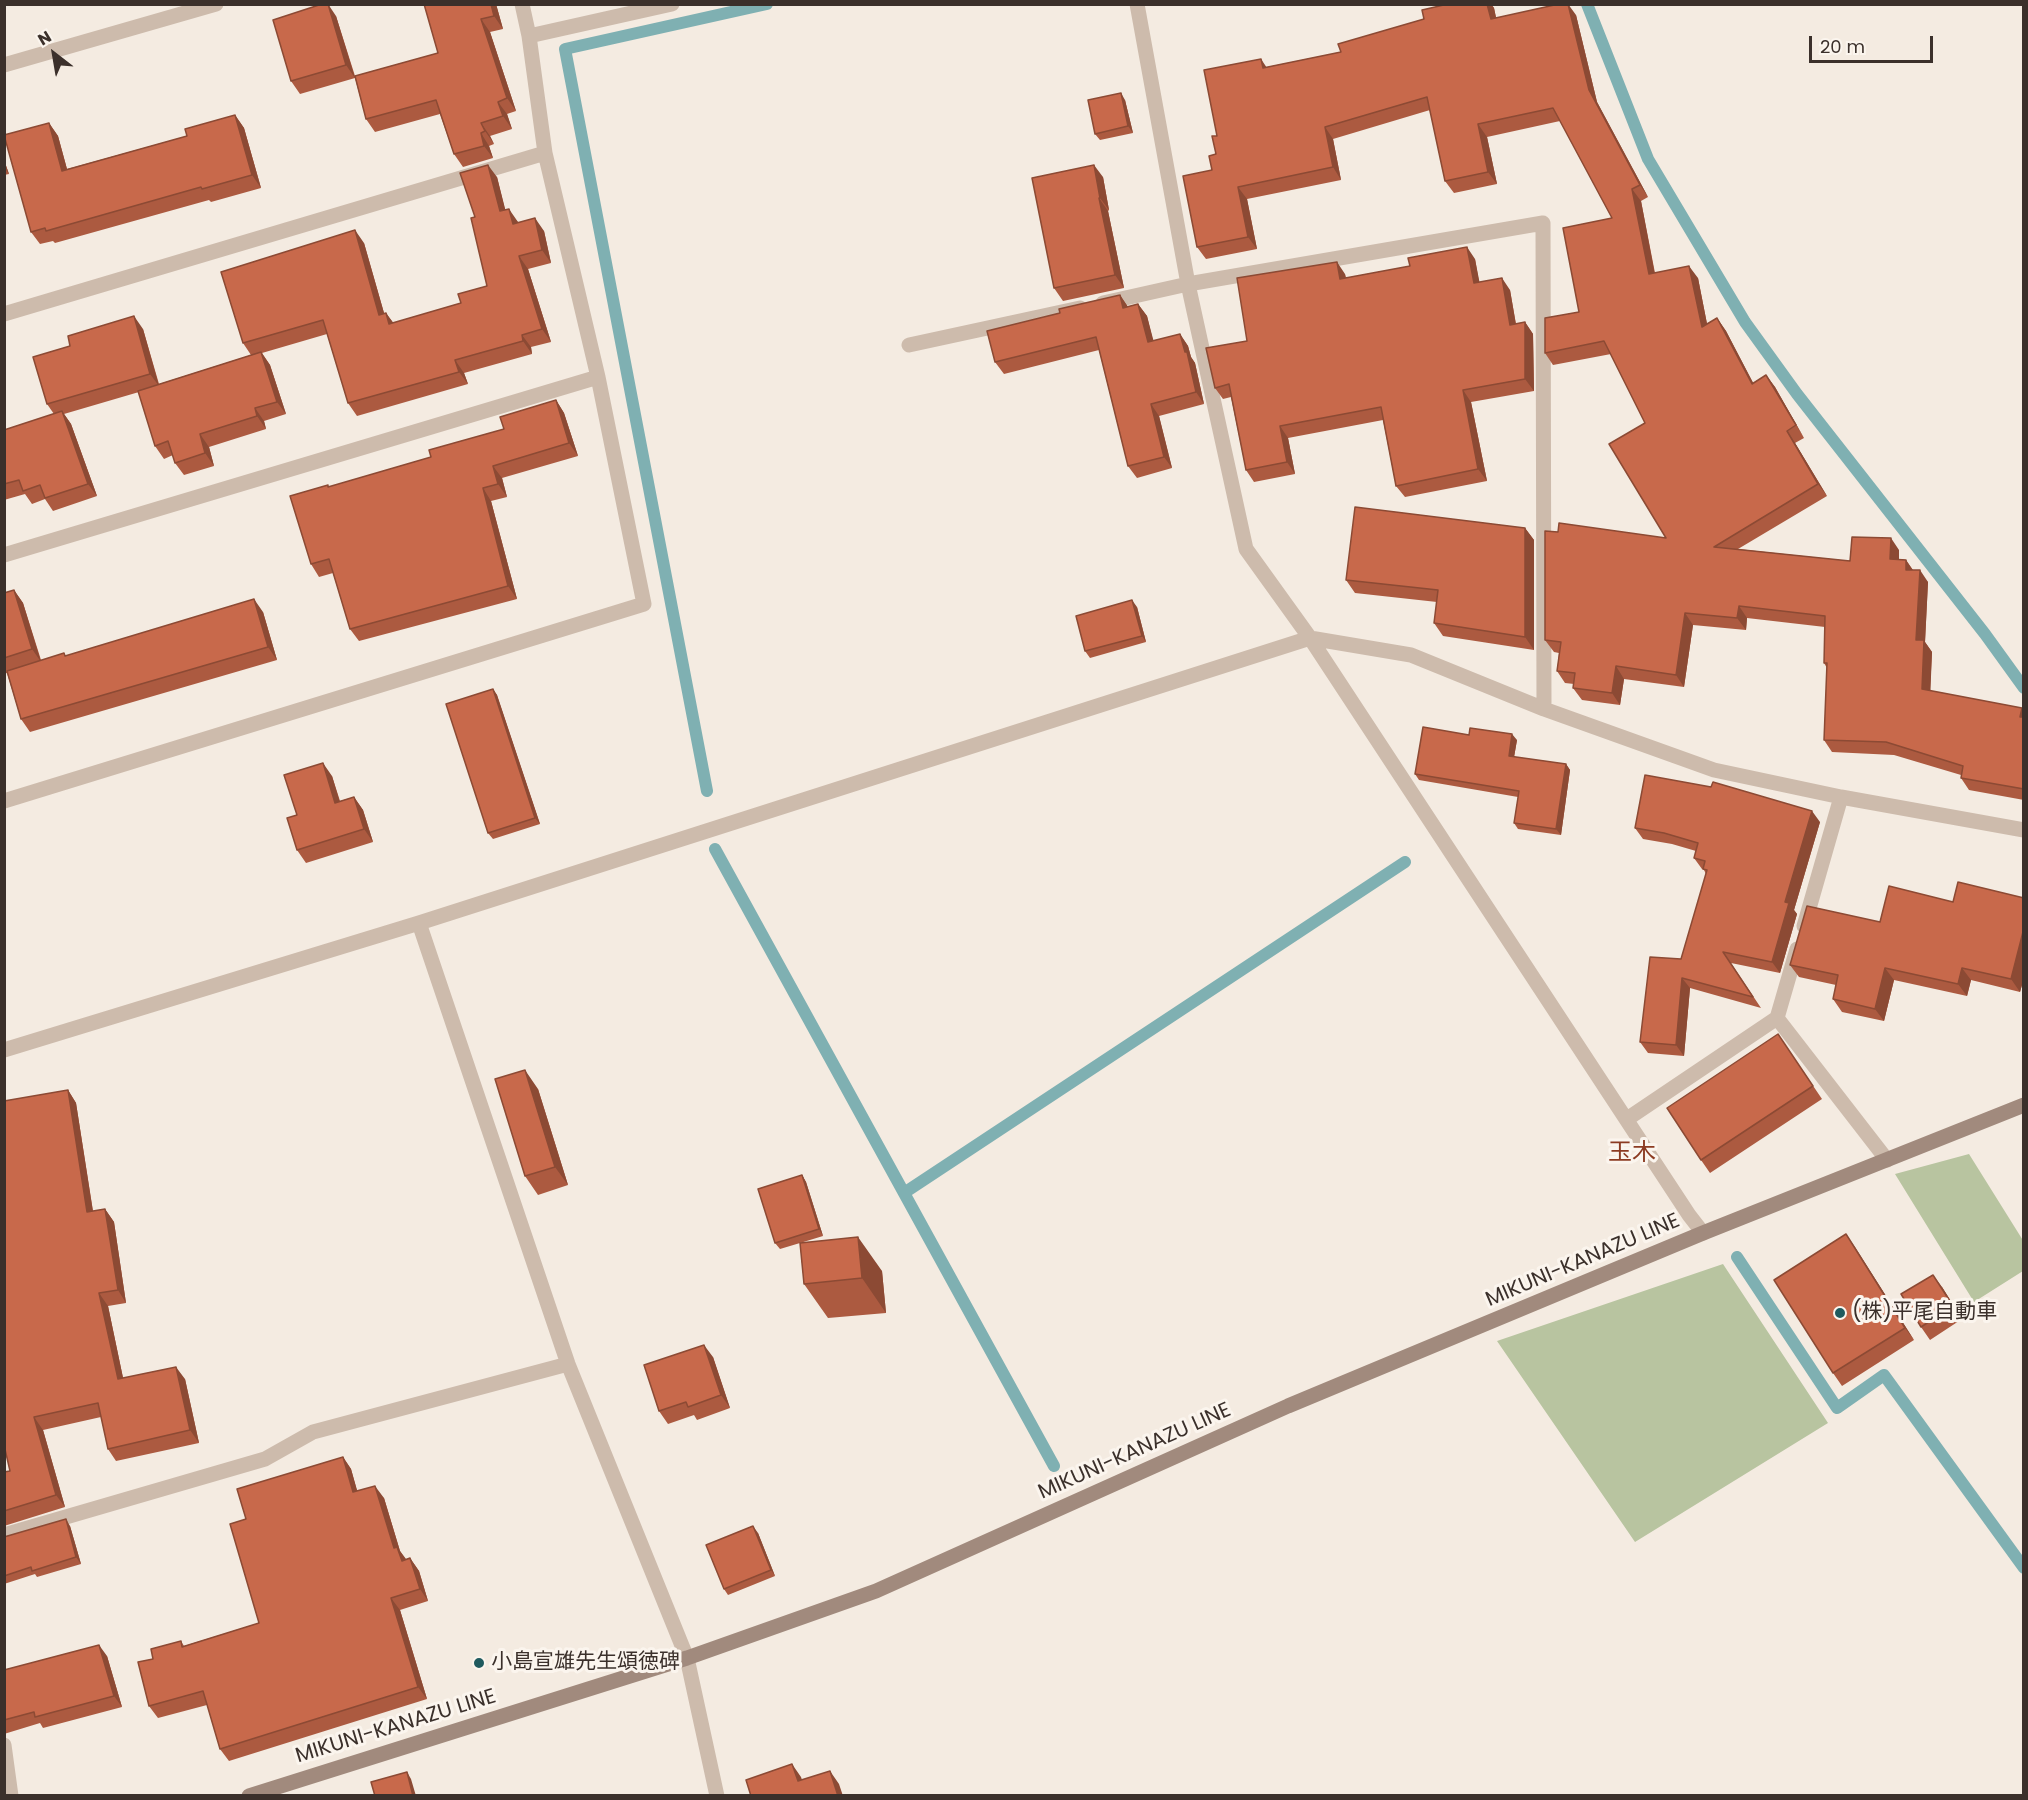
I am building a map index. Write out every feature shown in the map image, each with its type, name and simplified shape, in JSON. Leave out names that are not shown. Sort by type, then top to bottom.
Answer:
[{"type":"main road","name":"MIKUNI-KANAZU LINE","points":[[249,1796],[687,1658],[876,1591],[1288,1406],[1703,1233],[2024,1105]]},
{"type":"street","points":[[4,65],[216,4]]},
{"type":"street","points":[[4,801],[644,604],[598,377],[545,153],[529,36],[522,4]]},
{"type":"street","points":[[529,36],[672,4]]},
{"type":"street","points":[[1137,4],[1188,284],[1246,549],[1310,638],[1703,1233]]},
{"type":"street","points":[[4,314],[545,153]]},
{"type":"street","points":[[909,345],[1188,284],[1543,223],[1544,709]]},
{"type":"street","points":[[4,555],[598,377]]},
{"type":"street","points":[[4,1050],[419,923],[1310,638],[1411,655],[1544,709],[1714,770],[1841,797],[2024,830]]},
{"type":"street","points":[[1627,1119],[1777,1018],[1841,797]]},
{"type":"street","points":[[419,923],[568,1364],[687,1658],[717,1796]]},
{"type":"street","points":[[1777,1018],[1887,1160]]},
{"type":"street","points":[[4,1535],[265,1459],[313,1432],[568,1364]]},
{"type":"street","points":[[4,1745],[11,1796]]},
{"type":"green space","points":[[1969,1154],[2024,1242],[2023,1271],[1974,1302],[1895,1174]]},
{"type":"green space","points":[[1723,1264],[1828,1423],[1635,1542],[1497,1341]]},
{"type":"building","points":[[328,4],[346,65],[291,81],[273,20]]},
{"type":"building","points":[[424,4],[491,4],[494,16],[481,19],[507,98],[498,102],[503,116],[481,123],[485,131],[481,133],[484,146],[454,154],[436,100],[366,119],[355,76],[438,53]]},
{"type":"building","points":[[1448,4],[1487,4],[1491,19],[1568,4],[1589,90],[1640,185],[1632,189],[1649,274],[1689,266],[1702,327],[1717,318],[1752,384],[1766,375],[1796,425],[1787,431],[1818,484],[1714,547],[1850,561],[1852,537],[1891,538],[1890,559],[1906,560],[1906,570],[1920,570],[1916,640],[1924,640],[1922,689],[2022,708],[2020,717],[2024,717],[2024,789],[1961,778],[1963,766],[1886,742],[1824,740],[1827,663],[1824,663],[1825,616],[1739,606],[1737,618],[1685,613],[1676,675],[1616,666],[1612,693],[1573,688],[1575,673],[1557,671],[1561,642],[1545,640],[1545,531],[1558,532],[1559,523],[1666,538],[1609,444],[1645,423],[1604,341],[1545,353],[1545,318],[1579,312],[1563,228],[1612,218],[1553,108],[1478,124],[1488,172],[1445,181],[1427,97],[1325,127],[1333,167],[1238,187],[1248,237],[1197,247],[1183,176],[1212,170],[1209,156],[1216,154],[1212,136],[1217,136],[1204,70],[1261,59],[1263,68],[1341,52],[1338,44],[1424,19],[1422,10]]},
{"type":"building","points":[[1121,93],[1128,126],[1095,134],[1088,100]]},
{"type":"building","points":[[235,115],[252,175],[46,231],[45,228],[31,232],[4,135],[49,123],[62,171],[187,136],[185,129]]},
{"type":"building","points":[[488,165],[500,211],[509,209],[513,224],[535,218],[542,250],[519,256],[542,329],[522,335],[523,341],[455,360],[459,372],[348,403],[323,320],[243,343],[221,272],[355,230],[379,315],[386,313],[389,324],[461,303],[458,294],[487,286],[471,218],[475,217],[460,173]]},
{"type":"building","points":[[1094,165],[1115,275],[1054,288],[1032,178]]},
{"type":"building","points":[[1467,247],[1474,283],[1502,278],[1510,325],[1525,322],[1525,379],[1463,390],[1478,469],[1396,486],[1381,407],[1280,426],[1287,462],[1246,470],[1229,384],[1215,388],[1206,348],[1247,341],[1237,278],[1337,262],[1340,279],[1410,266],[1408,258]]},
{"type":"building","points":[[1120,295],[1123,308],[1138,304],[1148,342],[1180,334],[1185,352],[1187,352],[1196,392],[1151,404],[1164,457],[1128,466],[1096,337],[995,362],[987,331],[1060,313],[1059,309]]},
{"type":"building","points":[[134,316],[150,374],[47,404],[33,357],[70,346],[68,336]]},
{"type":"building","points":[[261,352],[277,402],[255,408],[257,416],[200,434],[205,453],[175,463],[168,441],[155,446],[138,391]]},
{"type":"building","points":[[556,400],[569,443],[493,466],[498,484],[483,488],[508,586],[350,629],[329,559],[311,564],[290,496],[431,457],[429,450],[504,429],[500,417]]},
{"type":"building","points":[[62,411],[88,484],[45,498],[40,485],[23,491],[19,480],[4,484],[4,430]]},
{"type":"building","points":[[1355,507],[1525,528],[1525,637],[1434,623],[1438,590],[1346,580]]},
{"type":"building","points":[[14,590],[32,649],[4,658],[4,593]]},
{"type":"building","points":[[254,599],[268,647],[21,719],[7,671],[64,653],[65,656]]},
{"type":"building","points":[[1132,600],[1142,636],[1085,651],[1076,616]]},
{"type":"building","points":[[493,689],[535,818],[488,833],[446,704]]},
{"type":"building","points":[[1423,727],[1469,735],[1470,728],[1512,734],[1509,756],[1566,764],[1556,829],[1514,823],[1519,791],[1415,774]]},
{"type":"building","points":[[323,763],[335,803],[354,797],[364,829],[297,850],[287,818],[297,815],[284,775]]},
{"type":"building","points":[[1645,775],[1711,787],[1713,782],[1812,811],[1785,902],[1789,903],[1772,962],[1723,952],[1753,997],[1682,978],[1676,1045],[1640,1042],[1650,957],[1681,959],[1707,870],[1703,869],[1705,861],[1694,858],[1698,843],[1664,833],[1635,828]]},
{"type":"building","points":[[1958,882],[2024,898],[2024,928],[2011,979],[1962,968],[1958,984],[1885,968],[1875,1009],[1833,999],[1838,975],[1790,965],[1807,906],[1880,922],[1889,886],[1953,902]]},
{"type":"building","points":[[1778,1034],[1813,1086],[1701,1160],[1667,1108]]},
{"type":"building","points":[[525,1070],[555,1167],[525,1176],[495,1079]]},
{"type":"building","points":[[68,1090],[87,1212],[105,1209],[118,1290],[99,1293],[118,1379],[176,1367],[190,1430],[108,1449],[98,1403],[34,1417],[56,1495],[4,1511],[4,1472],[10,1471],[4,1445],[4,1101]]},
{"type":"building","points":[[802,1175],[819,1229],[775,1243],[758,1189]]},
{"type":"building","name":"(株)平尾自動車","points":[[1846,1234],[1905,1328],[1833,1373],[1774,1280]]},
{"type":"building","points":[[858,1237],[862,1278],[804,1284],[800,1243]]},
{"type":"building","points":[[1933,1275],[1953,1306],[1921,1327],[1901,1294]]},
{"type":"building","points":[[704,1345],[721,1395],[688,1407],[686,1402],[659,1411],[644,1365]]},
{"type":"building","points":[[343,1457],[353,1492],[375,1486],[394,1548],[397,1547],[402,1561],[410,1558],[420,1589],[391,1598],[418,1687],[220,1749],[203,1691],[149,1706],[138,1662],[153,1659],[151,1649],[181,1641],[182,1647],[259,1623],[230,1524],[246,1519],[237,1489]]},
{"type":"building","points":[[66,1519],[76,1557],[32,1571],[31,1567],[4,1576],[4,1537]]},
{"type":"building","points":[[753,1526],[771,1570],[724,1589],[706,1545]]},
{"type":"building","points":[[99,1645],[114,1696],[35,1717],[34,1712],[4,1720],[4,1670]]},
{"type":"building","points":[[792,1764],[798,1781],[830,1771],[838,1796],[751,1796],[746,1780]]},
{"type":"building","points":[[407,1772],[413,1796],[375,1796],[371,1782]]},
{"type":"waterway","points":[[707,791],[565,49],[767,4]]},
{"type":"waterway","points":[[1587,4],[1648,159],[1745,322],[1797,394],[1985,634],[2024,688]]},
{"type":"waterway","points":[[715,849],[1054,1466]]},
{"type":"waterway","points":[[907,1191],[1405,862]]},
{"type":"waterway","points":[[1737,1257],[1837,1408],[1884,1375],[2024,1568]]},
{"type":"place","name":"(株)平尾自動車","points":[[1840,1313]]},
{"type":"place","name":"小島宣雄先生頌徳碑","points":[[479,1663]]},
{"type":"district","name":"玉木","points":[[1632,1154]]}]
